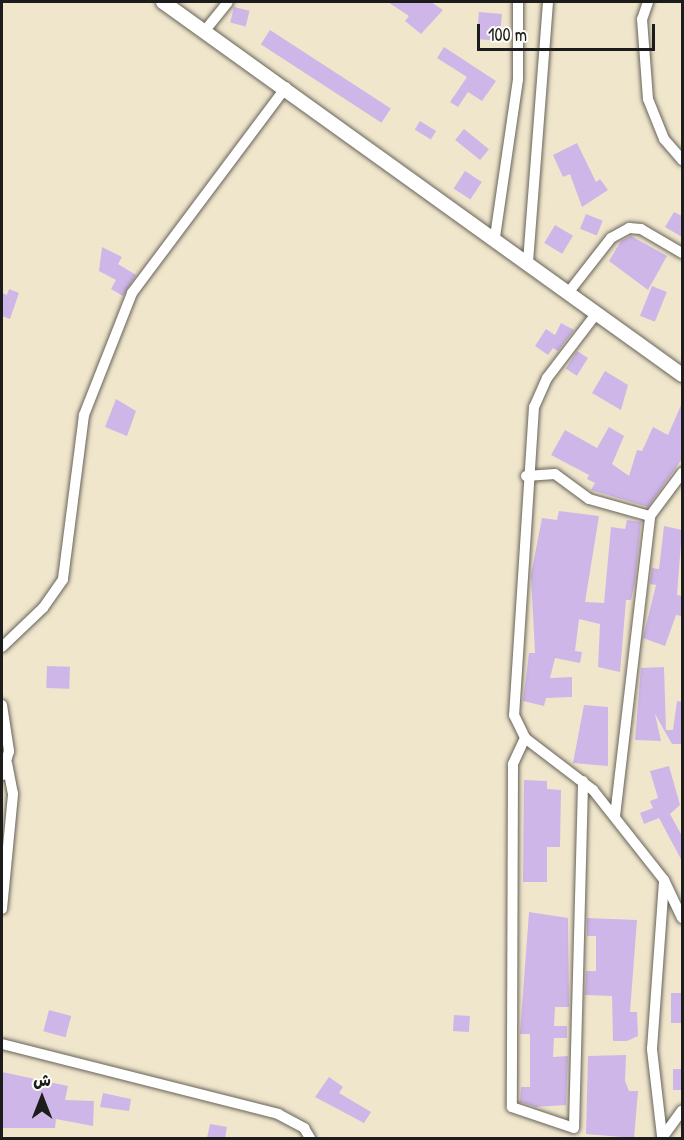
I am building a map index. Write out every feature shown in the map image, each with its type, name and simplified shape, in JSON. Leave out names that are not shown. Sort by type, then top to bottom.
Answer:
[{"type":"street","points":[[163,2],[207,28],[682,375]]},
{"type":"street","points":[[207,28],[228,2]]},
{"type":"street","points":[[495,237],[518,79],[518,2]]},
{"type":"street","points":[[528,262],[548,2]]},
{"type":"street","points":[[648,2],[642,28],[648,99],[664,139],[682,160]]},
{"type":"street","points":[[2,647],[43,608],[63,579],[84,415],[132,293],[286,87]]},
{"type":"street","points":[[568,293],[611,238],[629,228],[641,229],[682,253]]},
{"type":"street","points":[[596,314],[547,378],[534,407],[526,476],[514,715],[525,738],[583,781],[615,816],[664,880],[682,918]]},
{"type":"street","points":[[615,816],[650,516],[682,473]]},
{"type":"street","points":[[526,476],[555,474],[589,499],[650,516]]},
{"type":"street","points":[[2,705],[7,764],[13,794],[2,909]]},
{"type":"street","points":[[525,738],[513,764],[512,1107],[574,1128],[583,781]]},
{"type":"street","points":[[2,775],[7,764]]},
{"type":"street","points":[[662,1137],[652,1049],[664,880]]},
{"type":"street","points":[[2,1044],[278,1114],[304,1128],[310,1138]]},
{"type":"street","points":[[662,1137],[682,1110]]},
{"type":"building","points":[[388,2],[431,2],[443,10],[421,34],[405,21],[409,16]]},
{"type":"building","points":[[234,7],[250,11],[246,26],[230,23]]},
{"type":"building","points":[[479,12],[502,14],[500,41],[477,39]]},
{"type":"building","points":[[270,30],[391,108],[382,123],[261,44]]},
{"type":"building","points":[[444,47],[496,81],[482,101],[468,92],[458,107],[450,102],[467,77],[437,58]]},
{"type":"building","points":[[420,121],[436,131],[431,140],[415,129]]},
{"type":"building","points":[[464,129],[489,149],[480,160],[455,140]]},
{"type":"building","points":[[577,143],[596,182],[600,179],[608,190],[582,207],[570,174],[563,177],[553,155]]},
{"type":"building","points":[[465,171],[482,182],[470,200],[454,189]]},
{"type":"building","points":[[674,212],[682,216],[682,237],[665,227]]},
{"type":"building","points":[[586,214],[603,221],[597,236],[580,229]]},
{"type":"building","points":[[555,225],[573,236],[562,254],[544,243]]},
{"type":"building","points":[[631,236],[667,256],[648,290],[609,261],[621,241]]},
{"type":"building","points":[[102,247],[122,257],[118,264],[136,275],[123,296],[111,289],[116,280],[99,271]]},
{"type":"building","points":[[652,286],[667,292],[655,322],[640,316]]},
{"type":"building","points":[[9,289],[19,293],[10,319],[2,316],[2,293],[7,295]]},
{"type":"building","points":[[561,323],[574,330],[558,351],[553,348],[548,355],[535,346],[546,329],[555,335]]},
{"type":"building","points":[[577,351],[588,358],[577,376],[566,369]]},
{"type":"building","points":[[605,371],[628,385],[621,410],[592,393]]},
{"type":"building","points":[[116,399],[136,411],[127,436],[105,427]]},
{"type":"building","points":[[682,403],[682,459],[648,507],[591,490],[595,483],[587,479],[589,475],[551,455],[565,430],[597,448],[609,427],[624,436],[612,464],[629,476],[637,450],[642,451],[653,427],[668,435]]},
{"type":"building","points":[[559,511],[599,516],[585,602],[604,603],[611,527],[625,529],[627,520],[641,522],[635,582],[631,600],[626,600],[620,672],[598,667],[600,624],[579,619],[575,651],[582,652],[580,663],[555,658],[550,678],[572,677],[572,697],[546,698],[544,706],[523,701],[529,653],[535,653],[531,575],[542,518],[557,520]]},
{"type":"building","points":[[664,526],[682,530],[677,595],[682,596],[682,616],[676,615],[665,646],[643,638],[656,585],[650,584],[652,568],[659,569]]},
{"type":"building","points":[[47,666],[70,667],[69,689],[46,688]]},
{"type":"building","points":[[664,667],[666,730],[673,730],[677,701],[682,702],[682,744],[672,744],[655,714],[661,741],[635,740],[641,668]]},
{"type":"building","points":[[584,705],[608,707],[608,766],[573,763]]},
{"type":"building","points":[[669,766],[680,805],[670,814],[682,836],[682,861],[659,818],[644,824],[640,813],[653,808],[650,801],[658,798],[650,771]]},
{"type":"building","points":[[524,780],[547,781],[547,789],[561,790],[560,847],[547,847],[547,882],[523,882]]},
{"type":"building","points":[[529,912],[568,918],[569,1007],[555,1007],[554,1026],[567,1026],[567,1038],[554,1038],[553,1057],[568,1056],[566,1105],[536,1107],[520,1102],[521,1087],[530,1087],[530,1034],[520,1034]]},
{"type":"building","points":[[587,918],[637,920],[630,1012],[637,1012],[638,1036],[627,1041],[613,1041],[612,996],[585,995],[586,971],[596,971],[596,936],[587,936]]},
{"type":"building","points":[[671,993],[682,993],[682,1023],[671,1023]]},
{"type":"building","points":[[49,1010],[71,1016],[66,1037],[43,1031]]},
{"type":"building","points":[[454,1015],[470,1016],[469,1032],[453,1031]]},
{"type":"building","points":[[626,1055],[625,1081],[629,1091],[638,1091],[634,1138],[586,1134],[588,1056]]},
{"type":"building","points":[[673,1069],[682,1069],[682,1090],[673,1090]]},
{"type":"building","points":[[2,1072],[68,1086],[65,1100],[94,1101],[93,1126],[56,1119],[55,1128],[2,1128]]},
{"type":"building","points":[[329,1077],[343,1087],[339,1093],[371,1112],[364,1123],[315,1097]]},
{"type":"building","points":[[103,1093],[131,1099],[129,1111],[100,1107]]},
{"type":"building","points":[[210,1124],[227,1127],[225,1138],[207,1138]]}]
